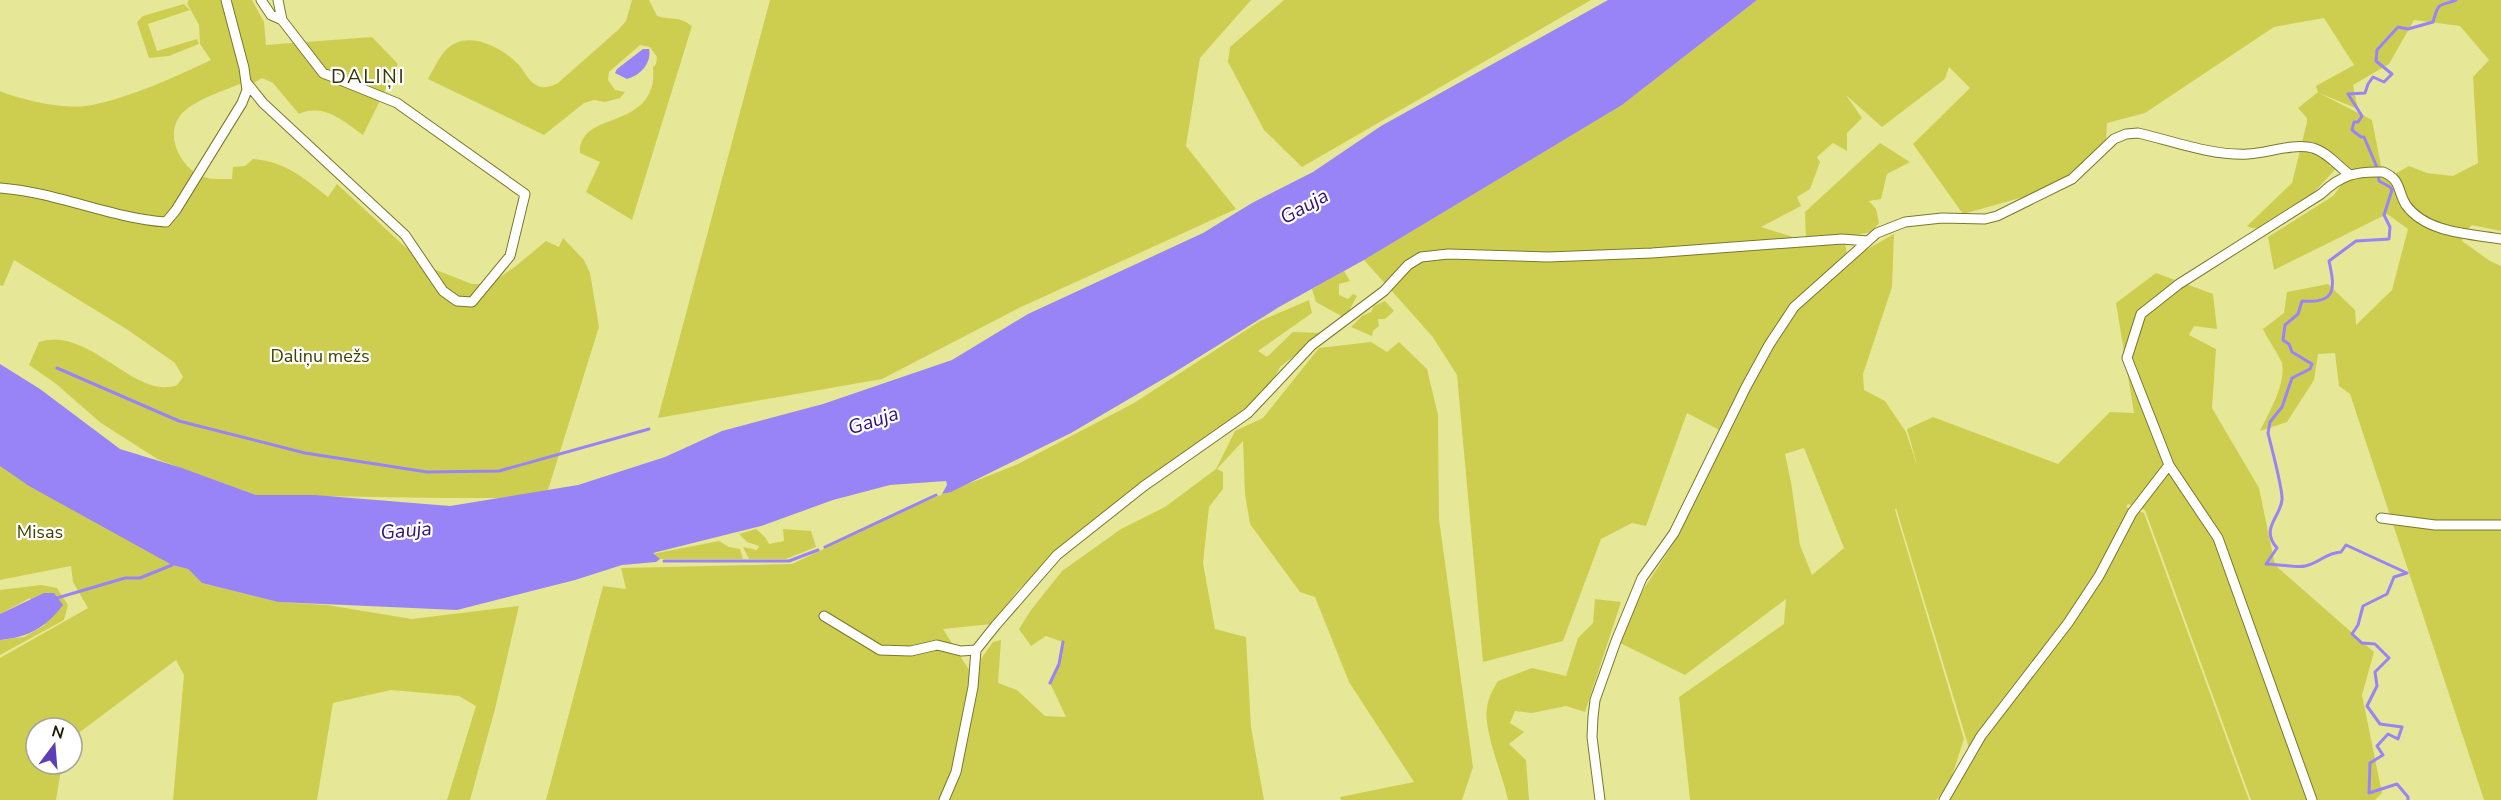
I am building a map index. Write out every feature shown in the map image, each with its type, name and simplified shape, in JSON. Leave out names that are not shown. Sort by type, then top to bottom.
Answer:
[{"type":"street","points":[[226,0],[248,83],[263,103],[405,235],[442,291],[458,301],[471,302],[510,256],[525,194],[397,103],[323,73],[282,20],[278,0]]},
{"type":"street","points":[[261,0],[271,15],[282,20]]},
{"type":"street","points":[[0,188],[146,220],[166,222],[176,210],[242,104],[248,83]]},
{"type":"street","points":[[1600,800],[1592,737],[1594,700],[1642,578],[1674,533],[1750,378],[1794,307],[1877,233],[1905,222],[1942,218],[1985,219],[1997,216],[2072,179],[2106,144],[2126,134],[2138,134],[2235,154],[2304,146],[2325,153],[2350,175]]},
{"type":"street","points":[[2312,800],[2218,538],[2169,465],[2127,358],[2141,314],[2179,284],[2321,195],[2335,180],[2350,175],[2371,171],[2383,172],[2398,183],[2405,203],[2417,217],[2449,231],[2501,239]]},
{"type":"street","points":[[944,800],[956,772],[974,687],[976,650],[1057,555],[1144,486],[1248,413],[1312,345],[1370,302],[1408,265],[1421,257],[1448,254],[1548,257],[1652,253],[1842,239],[1868,241]]},
{"type":"street","points":[[1944,800],[1981,736],[2068,623],[2099,576],[2133,513],[2169,465]]},
{"type":"street","points":[[2381,518],[2435,525],[2501,525]]},
{"type":"street","points":[[824,616],[880,650],[911,651],[937,645],[961,651],[976,650]]},
{"type":"street","points":[[961,651],[975,667]]},
{"type":"green space","name":"Daliņu mežs","points":[[189,0],[252,0],[264,22],[266,45],[372,37],[398,64],[363,135],[341,119],[325,112],[308,111],[299,114],[273,83],[262,78],[247,87],[245,82],[201,100],[185,110],[174,132],[174,140],[181,157],[199,175],[232,179],[233,167],[245,166],[253,159],[284,167],[302,177],[328,197],[337,184],[426,266],[472,284],[490,284],[546,241],[559,247],[563,238],[584,260],[590,273],[599,327],[547,493],[500,498],[256,495],[159,460],[101,423],[55,383],[29,365],[39,342],[58,340],[76,344],[94,352],[145,383],[161,387],[177,385],[183,377],[175,363],[128,330],[14,260],[3,286],[0,285],[0,91],[42,103],[86,106],[133,93],[211,60],[200,44],[199,25],[187,3]]},
{"type":"green space","points":[[632,0],[649,0],[657,16],[679,19],[692,26],[632,220],[586,192],[600,162],[580,153],[582,140],[589,132],[624,116],[645,100],[652,86],[653,67],[657,57],[650,47],[640,45],[609,72],[608,80],[615,90],[625,92],[620,98],[605,102],[594,100],[584,103],[544,135],[428,79],[445,51],[453,44],[473,41],[493,46],[511,58],[536,85],[552,86],[618,30],[626,21]]},
{"type":"green space","points":[[770,0],[1251,0],[1200,58],[1186,146],[1236,209],[1021,307],[882,379],[658,418]]},
{"type":"green space","points":[[1284,0],[1591,0],[1302,167],[1264,130],[1228,62],[1230,47]]},
{"type":"green space","points":[[1757,0],[2501,0],[2501,231],[2472,225],[2466,231],[2462,241],[2501,266],[2501,800],[2484,800],[2350,394],[2339,386],[2335,353],[2318,354],[2314,380],[2287,422],[2260,431],[2276,398],[2283,371],[2282,363],[2263,329],[2284,313],[2287,292],[2328,284],[2355,310],[2356,325],[2392,290],[2408,229],[2387,214],[2274,270],[2268,237],[2333,196],[2353,170],[2337,156],[2329,166],[2336,168],[2295,209],[2269,225],[2257,228],[2247,226],[2292,183],[2307,122],[2307,118],[2298,108],[2318,92],[2316,86],[2354,65],[2324,18],[2274,27],[2145,113],[2107,123],[2106,141],[2072,175],[2027,196],[1963,214],[1913,144],[1970,88],[1949,67],[1945,79],[1882,127],[1846,95],[1862,118],[1847,133],[1847,151],[1833,143],[1817,157],[1820,162],[1810,189],[1797,197],[1801,206],[1761,227],[1806,241],[1805,212],[1880,143],[1910,162],[1887,174],[1881,199],[1869,201],[1876,209],[1879,223],[1872,232],[1844,237],[1848,260],[1894,234],[1892,287],[1863,374],[1864,390],[1885,401],[1906,432],[1918,468],[1907,429],[1933,417],[2058,464],[2110,412],[2134,413],[2116,303],[2156,273],[2213,294],[2217,329],[2194,326],[2189,335],[2216,349],[2212,408],[2259,488],[2275,565],[2374,652],[2362,695],[2382,793],[2375,800],[2251,800],[2145,510],[2128,504],[2126,507],[2144,513],[2249,800],[1948,800],[1972,758],[1896,508],[1964,739],[1949,785],[1936,800],[1690,800],[1679,697],[1784,624],[1786,599],[1685,675],[1616,641],[1645,587],[1677,538],[1723,432],[1687,413],[1646,526],[1632,523],[1601,539],[1563,641],[1483,662],[1457,375],[1432,336],[1364,260],[1622,105]],"holes":[[[2414,20],[2460,26],[2489,60],[2473,77],[2478,163],[2453,176],[2427,173],[2409,166],[2391,176],[2381,166],[2372,120],[2319,93],[2358,109],[2353,85],[2389,64]],[[1804,448],[1844,548],[1812,575],[1800,545],[1785,454]]]},
{"type":"green space","points":[[184,4],[190,10],[148,24],[157,51],[197,39],[199,44],[169,56],[149,58],[137,22],[143,16]]},
{"type":"green space","points":[[1344,271],[1350,281],[1339,284],[1339,295],[1348,299],[1353,294],[1357,296],[1345,318],[1316,302],[1312,289]]},
{"type":"green space","points":[[1309,300],[1312,313],[1258,351],[1267,357],[1293,332],[1323,333],[1280,367],[1262,403],[1175,466],[1083,528],[1018,590],[992,624],[943,629],[971,673],[993,642],[1001,640],[998,683],[1017,690],[1045,716],[1066,717],[1050,683],[1059,664],[1063,642],[1046,636],[1031,646],[1019,629],[1062,571],[1121,529],[1165,507],[1216,469],[1235,431],[1263,418],[1319,348],[1371,342],[1387,352],[1399,342],[1427,369],[1438,415],[1439,519],[1473,767],[1462,800],[1341,800],[1340,797],[1414,782],[1349,682],[1315,597],[1300,592],[1250,524],[1245,494],[1243,441],[1217,469],[1223,472],[1223,489],[1209,507],[1203,563],[1215,629],[1246,637],[1251,727],[1264,800],[546,800],[603,586],[626,589],[621,568],[792,564],[918,504],[1018,464],[1134,403],[1260,321]]},
{"type":"green space","points":[[1385,301],[1394,311],[1385,319],[1378,319],[1379,326],[1373,331],[1372,336],[1351,327],[1362,316],[1371,312],[1374,306]]},
{"type":"green space","name":"Misas","points":[[0,462],[172,565],[188,569],[202,583],[278,602],[327,605],[412,619],[519,606],[495,709],[470,800],[447,800],[476,706],[459,696],[391,690],[333,703],[317,800],[173,800],[184,675],[176,660],[84,729],[84,716],[24,716],[24,776],[60,776],[56,800],[0,800],[0,658],[88,608],[73,582],[71,566],[0,580]]},
{"type":"green space","points":[[756,529],[769,544],[784,541],[783,529],[811,531],[816,547],[786,559],[749,559],[743,547],[757,550],[759,546],[747,542],[739,534]]},
{"type":"green space","points":[[719,541],[729,547],[740,549],[743,559],[660,559],[652,554]]},
{"type":"green space","points":[[41,585],[57,588],[68,605],[64,620],[0,655],[0,640],[24,637],[45,625],[30,598],[0,614],[0,590]]},
{"type":"green space","points":[[1595,599],[1621,602],[1585,712],[1566,706],[1532,713],[1515,711],[1510,723],[1524,732],[1509,744],[1526,760],[1529,800],[1508,800],[1488,728],[1487,708],[1491,694],[1498,681],[1532,668],[1566,676],[1578,638],[1593,623]]},
{"type":"water","name":"Gauja","points":[[1608,0],[1757,0],[1622,105],[1364,260],[1279,307],[1071,433],[951,492],[942,494],[947,485],[946,481],[890,485],[833,500],[761,526],[653,553],[660,559],[656,562],[622,565],[575,580],[457,610],[278,602],[202,583],[188,569],[172,565],[29,486],[0,466],[0,364],[40,389],[120,449],[182,468],[256,495],[315,495],[450,506],[578,485],[665,457],[722,431],[823,404],[952,360],[1028,314],[1203,233],[1252,203],[1313,172],[1381,126]]},
{"type":"water","points":[[643,49],[649,49],[649,59],[640,72],[627,79],[615,73],[617,69]]},
{"type":"water","points":[[44,593],[54,593],[63,605],[50,620],[28,634],[0,640],[0,614]]},
{"type":"waterway","points":[[2408,800],[2397,784],[2369,793],[2370,763],[2383,755],[2377,746],[2388,734],[2398,739],[2402,727],[2380,724],[2367,706],[2377,686],[2375,672],[2389,658],[2375,644],[2362,643],[2352,634],[2358,625],[2363,606],[2387,594],[2394,577],[2407,573],[2346,545],[2341,552],[2305,566],[2266,564],[2277,548],[2270,535],[2272,523],[2282,500],[2268,433],[2270,422],[2282,407],[2292,378],[2310,369],[2312,364],[2292,352],[2289,344],[2283,340],[2285,325],[2298,314],[2302,301],[2322,300],[2328,297],[2332,286],[2329,261],[2356,241],[2389,239],[2390,227],[2384,215],[2392,190],[2379,181],[2376,165],[2364,137],[2352,130],[2354,122],[2358,122],[2362,116],[2348,94],[2365,93],[2373,77],[2384,82],[2392,74],[2376,61],[2377,50],[2398,27],[2408,29],[2433,22],[2438,7],[2456,0]]},
{"type":"waterway","points":[[57,368],[179,421],[305,453],[427,472],[499,471],[649,429]]},
{"type":"waterway","points":[[825,547],[936,495]]},
{"type":"waterway","points":[[664,561],[789,561],[818,550]]},
{"type":"waterway","points":[[57,598],[125,578],[140,578],[172,565]]},
{"type":"waterway","points":[[1050,683],[1059,664],[1063,642]]},
{"type":"district","name":"DALIŅI","points":[[368,76]]}]
